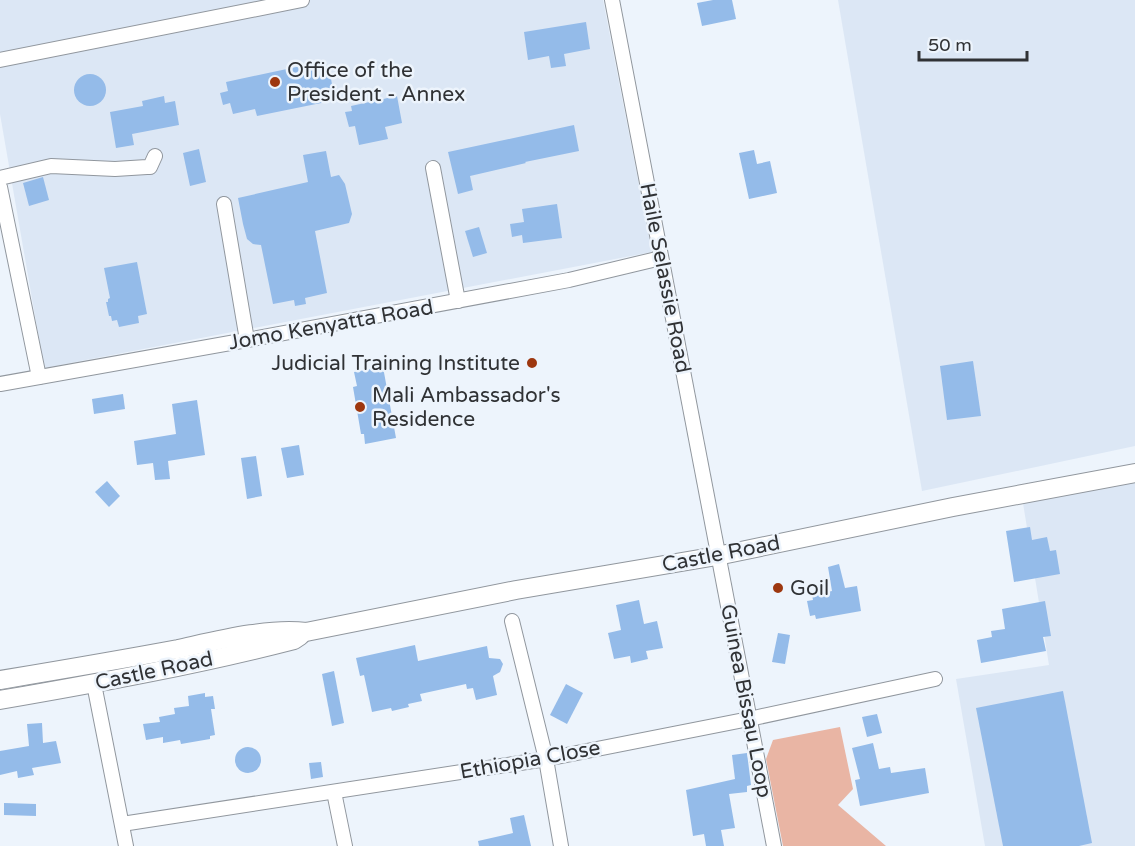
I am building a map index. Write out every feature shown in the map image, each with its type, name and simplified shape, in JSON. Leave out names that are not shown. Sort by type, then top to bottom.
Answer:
[{"type":"main road","name":"Castle Road","points":[[0,680],[90,666],[242,636],[290,630],[306,632],[516,590],[717,556],[953,507],[1135,473]]},
{"type":"main road","name":"Castle Road","points":[[0,700],[94,684],[245,653],[294,640],[306,632]]},
{"type":"street","points":[[0,60],[302,0]]},
{"type":"street","name":"Haile Selassie Road","points":[[612,0],[717,556]]},
{"type":"street","points":[[0,178],[51,166],[115,169],[150,167],[155,156]]},
{"type":"street","points":[[433,168],[458,301]]},
{"type":"street","points":[[0,187],[39,377]]},
{"type":"street","points":[[224,204],[247,340]]},
{"type":"street","name":"Jomo Kenyatta Road","points":[[0,384],[569,280],[661,258]]},
{"type":"street","name":"Guinea Bissau Loop","points":[[717,556],[774,846]]},
{"type":"street","points":[[512,621],[546,759],[561,846]]},
{"type":"street","name":"Ethiopia Close","points":[[122,824],[546,759],[935,679]]},
{"type":"street","points":[[94,684],[126,846]]},
{"type":"street","points":[[334,792],[345,846]]},
{"type":"shaded area","points":[[0,0],[603,0],[652,252],[44,368],[0,114]]},
{"type":"shaded area","points":[[838,0],[1135,0],[1135,446],[922,491]]},
{"type":"shaded area","points":[[1135,481],[1135,846],[985,846],[956,679],[1049,665],[1023,503]]},
{"type":"shaded area","points":[[840,727],[853,789],[838,805],[886,846],[783,846],[766,759],[773,740]]},
{"type":"building","points":[[732,0],[736,19],[702,26],[697,3]]},
{"type":"building","points":[[586,22],[590,49],[564,54],[566,66],[551,68],[549,56],[528,60],[524,32]]},
{"type":"building","points":[[315,63],[318,76],[330,73],[333,90],[324,91],[326,102],[257,116],[255,109],[233,114],[230,103],[223,105],[220,93],[228,91],[226,82]]},
{"type":"building","points":[[90,74],[101,79],[106,90],[101,101],[90,106],[79,101],[74,90],[79,79]]},
{"type":"building","points":[[164,96],[165,103],[175,101],[179,125],[132,134],[134,145],[116,148],[110,112],[143,106],[142,101]]},
{"type":"building","points":[[397,96],[402,123],[385,127],[388,139],[359,145],[355,126],[349,127],[345,112],[352,111],[351,106]]},
{"type":"building","points":[[574,125],[579,151],[470,176],[473,190],[458,194],[448,152]]},
{"type":"building","points":[[199,149],[206,182],[190,186],[183,153]]},
{"type":"building","points":[[754,150],[757,164],[770,161],[777,193],[749,199],[739,153]]},
{"type":"building","points":[[326,151],[331,177],[339,175],[345,184],[352,214],[349,223],[315,231],[327,293],[305,298],[306,304],[295,306],[294,300],[273,304],[261,245],[253,244],[247,239],[238,198],[308,182],[303,155]]},
{"type":"building","points":[[43,177],[49,200],[29,206],[23,183]]},
{"type":"building","points":[[557,204],[562,238],[523,243],[522,235],[512,237],[510,224],[524,222],[522,209]]},
{"type":"building","points":[[479,227],[487,253],[473,257],[465,231]]},
{"type":"building","points":[[137,262],[147,314],[138,316],[139,323],[119,327],[117,320],[112,321],[109,316],[106,302],[110,298],[104,268]]},
{"type":"building","points":[[973,361],[981,416],[947,420],[940,366]]},
{"type":"building","points":[[383,367],[396,438],[365,444],[364,434],[361,434],[353,387],[357,386],[354,372]]},
{"type":"building","points":[[123,394],[125,409],[94,414],[92,399]]},
{"type":"building","points":[[197,400],[205,455],[168,461],[170,479],[155,480],[153,463],[137,465],[134,441],[176,434],[172,404]]},
{"type":"building","points":[[299,445],[304,475],[287,478],[281,448]]},
{"type":"building","points":[[256,456],[262,496],[247,499],[241,458]]},
{"type":"building","points":[[107,481],[120,496],[109,507],[95,492]]},
{"type":"building","points":[[1030,527],[1032,540],[1047,537],[1050,551],[1056,550],[1060,574],[1014,582],[1006,531]]},
{"type":"building","points":[[839,564],[845,588],[857,586],[861,611],[816,619],[815,615],[810,616],[807,601],[813,600],[812,595],[832,591],[828,567]]},
{"type":"building","points":[[639,600],[644,624],[657,621],[663,648],[646,651],[648,659],[631,663],[630,656],[614,659],[608,633],[621,630],[616,605]]},
{"type":"building","points":[[1045,601],[1051,636],[1043,637],[1046,651],[981,663],[977,640],[992,637],[991,631],[1005,629],[1002,609]]},
{"type":"building","points":[[778,633],[790,635],[785,664],[772,662]]},
{"type":"building","points":[[415,645],[418,661],[487,646],[489,658],[500,659],[503,664],[500,672],[493,676],[497,695],[476,700],[473,688],[467,689],[466,684],[420,694],[422,701],[408,704],[409,707],[372,712],[364,675],[360,676],[356,658]]},
{"type":"building","points":[[334,671],[344,723],[332,726],[322,674]]},
{"type":"building","points":[[566,684],[583,693],[567,724],[550,715]]},
{"type":"building","points":[[1063,691],[1092,843],[1079,846],[1003,846],[976,708]]},
{"type":"building","points":[[205,693],[205,697],[213,696],[215,709],[211,709],[215,735],[210,736],[210,739],[181,744],[180,740],[163,743],[163,737],[146,740],[143,724],[160,722],[159,717],[175,714],[174,708],[189,706],[188,696]]},
{"type":"building","points":[[877,714],[882,733],[867,737],[862,717]]},
{"type":"building","points":[[42,723],[43,743],[56,741],[61,763],[32,768],[34,775],[18,778],[17,771],[0,775],[0,751],[29,746],[27,724]]},
{"type":"building","points":[[873,743],[879,769],[890,767],[891,773],[925,768],[929,793],[860,806],[855,780],[860,779],[852,748]]},
{"type":"building","points":[[248,747],[257,751],[261,760],[257,769],[248,773],[239,769],[235,760],[239,751]]},
{"type":"building","points":[[747,753],[751,785],[747,786],[747,792],[729,794],[735,828],[721,830],[724,846],[706,846],[704,834],[693,836],[686,790],[735,779],[732,755]]},
{"type":"building","points":[[321,762],[323,777],[311,779],[309,763]]},
{"type":"building","points":[[4,803],[36,804],[36,816],[4,815]]},
{"type":"building","points":[[524,815],[531,846],[479,846],[478,841],[513,833],[510,818]]},
{"type":"place","name":"Office of the President - Annex","points":[[275,82]]},
{"type":"place","name":"Judicial Training Institute","points":[[532,363]]},
{"type":"place","name":"Mali Ambassador's Residence","points":[[360,407]]},
{"type":"place","name":"Goil","points":[[778,588]]}]
